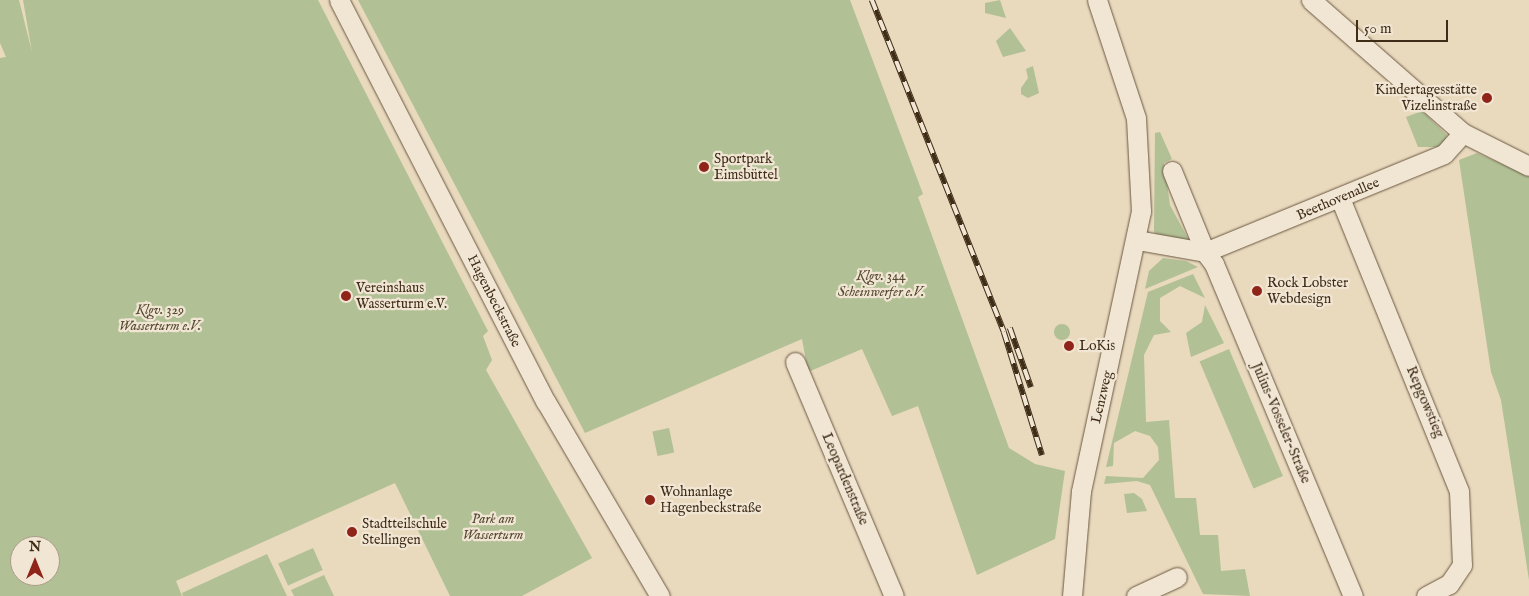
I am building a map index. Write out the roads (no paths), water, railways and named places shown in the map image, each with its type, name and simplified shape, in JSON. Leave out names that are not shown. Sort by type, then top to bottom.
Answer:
[{"type":"street","name":"Hagenbeckstraße","points":[[338,0],[546,402],[660,596]]},
{"type":"street","name":"Lenzweg","points":[[1072,596],[1081,491],[1137,240],[1140,169],[1128,86],[1097,0]]},
{"type":"street","points":[[1311,0],[1463,133],[1529,166]]},
{"type":"street","name":"Beethovenallee","points":[[1205,252],[1444,154],[1463,133]]},
{"type":"street","name":"Julius-Vosseler-Straße","points":[[1172,171],[1353,596]]},
{"type":"street","name":"Repgowstieg","points":[[1340,198],[1457,482],[1462,565],[1449,584],[1426,596]]},
{"type":"street","points":[[1137,240],[1205,252]]},
{"type":"street","name":"Leopardenstraße","points":[[795,362],[894,596]]},
{"type":"street","points":[[1136,596],[1177,577]]},
{"type":"railway","points":[[872,0],[1004,332],[1042,455]]},
{"type":"railway","points":[[1010,328],[1031,387]]},
{"type":"place","name":"Kindertagesstätte Vizelinstraße","points":[[1487,98]]},
{"type":"place","name":"Sportpark Eimsbüttel","points":[[704,167]]},
{"type":"place","name":"Rock Lobster Webdesign","points":[[1257,291]]},
{"type":"place","name":"Vereinshaus Wasserturm e.V.","points":[[346,296]]},
{"type":"place","name":"LoKis","points":[[1069,346]]},
{"type":"place","name":"Wohnanlage Hagenbeckstraße","points":[[650,500]]},
{"type":"place","name":"Stadtteilschule Stellingen","points":[[352,532]]},
{"type":"park label","name":"Klgv. 344 Scheinwerfer e.V.","points":[[881,284]]},
{"type":"park label","name":"Klgv. 329 Wasserturm e.V.","points":[[160,318]]},
{"type":"park label","name":"Park am Wasserturm","points":[[493,528]]}]
